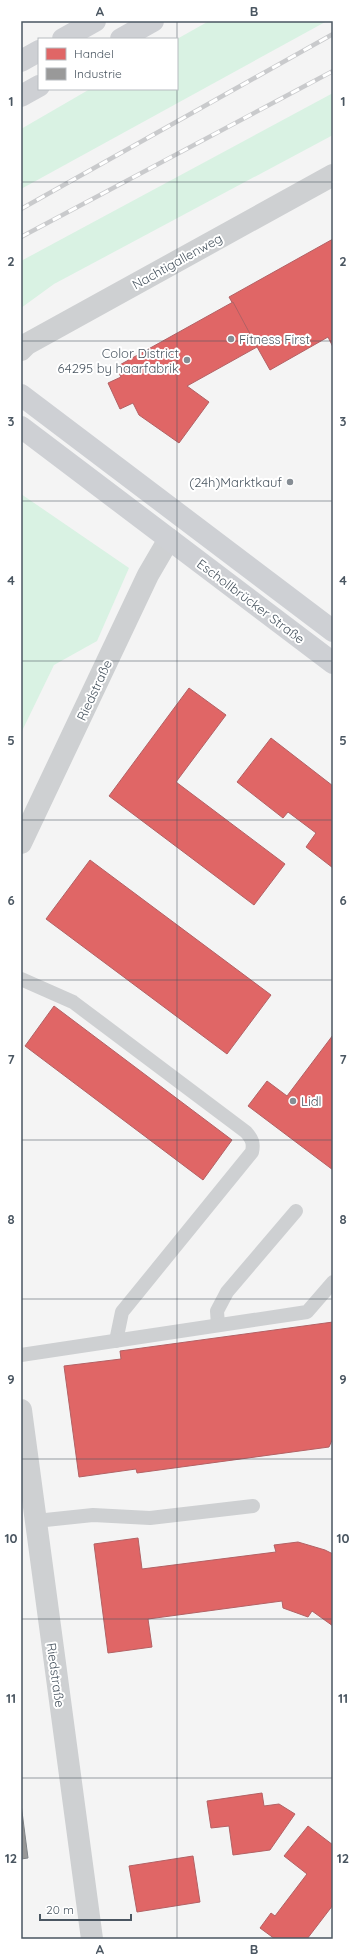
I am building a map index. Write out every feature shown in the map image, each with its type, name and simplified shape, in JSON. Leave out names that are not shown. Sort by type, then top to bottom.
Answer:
[{"type":"main road","points":[[65,38],[95,21]]},
{"type":"main road","points":[[123,38],[153,21]]},
{"type":"main road","points":[[21,61],[38,52]]},
{"type":"main road","points":[[21,96],[38,87]]},
{"type":"main road","name":"Eschollbrücker Straße","points":[[21,395],[333,631]]},
{"type":"main road","name":"Eschollbrücker Straße","points":[[21,427],[333,663]]},
{"type":"main road","points":[[169,539],[179,516]]},
{"type":"street","name":"Nachtigallenweg","points":[[21,350],[34,340],[333,175]]},
{"type":"street","name":"Riedstraße","points":[[21,843],[145,582],[169,539]]},
{"type":"street","name":"Riedstraße","points":[[21,1410],[92,1939]]},
{"type":"lane","points":[[21,979],[73,1002],[246,1132],[251,1138],[254,1146],[252,1152],[122,1312],[116,1340]]},
{"type":"lane","points":[[218,1325],[216,1311],[227,1292],[296,1211]]},
{"type":"lane","points":[[21,1355],[307,1312],[333,1282]]},
{"type":"lane","points":[[36,1521],[93,1515],[150,1518],[253,1506]]},
{"type":"green space","points":[[209,21],[327,21],[21,189],[21,129],[88,90],[178,90],[178,38]]},
{"type":"green space","points":[[333,93],[333,135],[54,284],[21,308],[21,261]]},
{"type":"green space","points":[[21,494],[129,568],[97,641],[54,665],[21,733]]},
{"type":"building: Handel","points":[[333,239],[333,347],[328,337],[270,370],[229,297]]},
{"type":"building: Handel","points":[[233,302],[257,347],[187,386],[209,402],[179,443],[139,415],[133,403],[120,409],[108,383],[121,377],[116,367]]},
{"type":"building: Handel","points":[[189,688],[226,715],[176,782],[285,864],[254,905],[109,796]]},
{"type":"building: Handel","points":[[271,738],[333,786],[333,868],[306,847],[316,833],[288,812],[283,818],[237,782]]},
{"type":"building: Handel","points":[[90,860],[271,995],[227,1054],[46,919]]},
{"type":"building: Handel","points":[[54,1006],[232,1140],[203,1180],[25,1046]]},
{"type":"building: Handel","name":"Lidl","points":[[333,1035],[333,1170],[248,1106],[267,1081],[287,1096]]},
{"type":"building: Handel","points":[[333,1322],[333,1438],[329,1447],[137,1473],[136,1469],[79,1477],[64,1366],[121,1359],[120,1351]]},
{"type":"building: Handel","points":[[138,1538],[142,1569],[276,1552],[274,1545],[298,1542],[325,1550],[333,1554],[333,1626],[312,1611],[308,1617],[283,1608],[282,1601],[148,1619],[152,1647],[108,1653],[94,1544]]},
{"type":"building: Handel","points":[[262,1793],[264,1806],[279,1804],[295,1814],[270,1850],[233,1855],[229,1826],[211,1828],[207,1801]]},
{"type":"building: Handel","points":[[308,1826],[333,1845],[333,1905],[307,1939],[275,1939],[260,1928],[271,1913],[275,1916],[307,1874],[284,1856]]},
{"type":"building: Handel","points":[[193,1856],[200,1902],[137,1912],[129,1866]]},
{"type":"building: Industrie","points":[[21,1804],[28,1858],[21,1859]]},
{"type":"railway","points":[[21,209],[333,34]]},
{"type":"railway","points":[[21,237],[333,71]]},
{"type":"place","name":"Fitness First","points":[[231,339]]},
{"type":"place","name":"Color District 64295 by haarfabrik","points":[[187,360]]},
{"type":"place","name":"(24h)Marktkauf","points":[[290,482]]},
{"type":"place","name":"Lidl","points":[[293,1101]]}]
